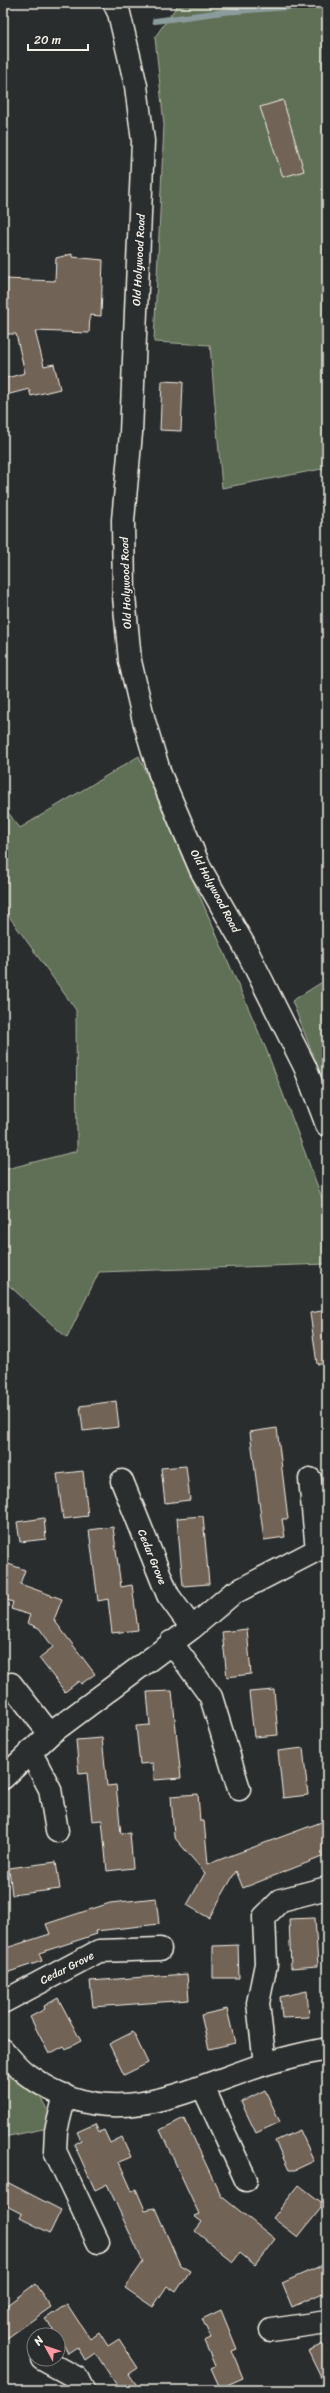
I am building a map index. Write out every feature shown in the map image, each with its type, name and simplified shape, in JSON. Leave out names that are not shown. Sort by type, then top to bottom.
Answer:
[{"type":"street","name":"Old Holywood Road","points":[[114,3],[119,13],[136,86],[143,141],[131,433],[123,520],[124,596],[130,661],[144,721],[163,781],[201,870],[244,945],[305,1067],[327,1126]]},
{"type":"street","points":[[3,1778],[30,1751],[50,1734],[192,1628],[232,1594],[322,1549],[310,1479]]},
{"type":"street","name":"Cedar Grove","points":[[122,1481],[168,1595],[192,1628]]},
{"type":"street","points":[[172,1642],[210,1697],[239,1789]]},
{"type":"street","points":[[11,1684],[50,1734]]},
{"type":"street","points":[[30,1751],[50,1789],[57,1831]]},
{"type":"street","points":[[265,2064],[258,2003],[266,1964],[264,1917],[281,1900],[327,1888]]},
{"type":"street","name":"Cedar Grove","points":[[3,2002],[99,1951],[160,1949]]},
{"type":"street","points":[[3,2050],[28,2076],[65,2095],[90,2104],[123,2106],[156,2102],[203,2087],[265,2064],[327,2049]]},
{"type":"street","points":[[203,2087],[246,2180]]},
{"type":"street","points":[[65,2095],[56,2131],[55,2151],[98,2242]]},
{"type":"street","points":[[271,2330],[327,2322]]},
{"type":"street","points":[[57,2367],[77,2378],[83,2390]]},
{"type":"green space","points":[[179,3],[327,3],[327,468],[222,488],[210,345],[154,342],[164,125],[155,37]]},
{"type":"green space","points":[[139,756],[266,1049],[327,1211],[327,1264],[99,1272],[67,1338],[3,1280],[3,1170],[77,1151],[76,1010],[3,908],[3,806],[20,828]]},
{"type":"green space","points":[[327,979],[327,1091],[292,1001]]},
{"type":"green space","points":[[3,2073],[39,2095],[51,2116],[48,2128],[9,2136],[3,2139]]},
{"type":"building","points":[[283,100],[304,171],[283,177],[260,107]]},
{"type":"building","points":[[72,254],[72,257],[103,260],[101,316],[90,315],[89,333],[35,331],[44,366],[54,364],[60,389],[31,396],[29,389],[6,395],[3,379],[25,373],[16,334],[3,334],[5,279],[55,281],[56,258]]},
{"type":"building","points":[[162,381],[183,382],[181,431],[160,430]]},
{"type":"building","points":[[327,1310],[327,1363],[317,1364],[310,1313]]},
{"type":"building","points":[[116,1401],[119,1427],[83,1431],[80,1406]]},
{"type":"building","points":[[277,1428],[288,1519],[282,1519],[285,1537],[264,1540],[250,1432]]},
{"type":"building","points":[[186,1466],[190,1500],[165,1503],[161,1468]]},
{"type":"building","points":[[83,1471],[88,1516],[63,1519],[57,1474]]},
{"type":"building","points":[[203,1516],[209,1584],[183,1586],[177,1518]]},
{"type":"building","points":[[44,1518],[46,1539],[20,1542],[17,1522]]},
{"type":"building","points":[[113,1527],[121,1587],[132,1585],[138,1630],[112,1633],[108,1599],[98,1601],[89,1530]]},
{"type":"building","points":[[3,1562],[25,1570],[20,1584],[62,1599],[54,1620],[95,1674],[81,1684],[79,1681],[65,1692],[39,1658],[53,1647],[39,1628],[27,1623],[30,1615],[11,1609],[13,1602],[3,1599]]},
{"type":"building","points":[[247,1629],[251,1674],[227,1677],[222,1632]]},
{"type":"building","points":[[274,1690],[278,1735],[254,1737],[249,1692]]},
{"type":"building","points":[[172,1691],[181,1778],[154,1780],[153,1763],[140,1764],[136,1726],[150,1725],[147,1692]]},
{"type":"building","points":[[102,1738],[107,1786],[116,1785],[121,1834],[130,1833],[133,1868],[107,1871],[102,1820],[92,1821],[87,1773],[79,1774],[76,1740]]},
{"type":"building","points":[[303,1748],[308,1795],[283,1798],[278,1751]]},
{"type":"building","points":[[198,1794],[200,1821],[204,1821],[208,1864],[327,1820],[327,1855],[243,1888],[236,1871],[209,1918],[187,1905],[205,1873],[174,1837],[171,1796]]},
{"type":"building","points":[[56,1862],[60,1889],[12,1895],[9,1868]]},
{"type":"building","points":[[156,1898],[159,1924],[96,1931],[97,1934],[39,1953],[42,1961],[3,1974],[3,1949],[50,1934],[46,1924],[110,1903]]},
{"type":"building","points":[[315,1918],[318,1966],[291,1968],[289,1919]]},
{"type":"building","points":[[238,1945],[239,1978],[213,1978],[213,1946]]},
{"type":"building","points":[[187,1974],[189,2000],[93,2007],[90,1981]]},
{"type":"building","points":[[307,1991],[309,2017],[282,2018],[280,1997]]},
{"type":"building","points":[[58,1998],[81,2041],[66,2049],[64,2046],[49,2054],[30,2017],[45,2009],[44,2006]]},
{"type":"building","points":[[227,2009],[235,2043],[209,2049],[201,2015]]},
{"type":"building","points":[[133,2032],[148,2063],[124,2075],[109,2044]]},
{"type":"building","points":[[265,2090],[280,2122],[256,2133],[241,2102]]},
{"type":"building","points":[[184,2118],[221,2196],[275,2239],[255,2265],[240,2253],[233,2262],[195,2231],[202,2222],[194,2216],[199,2214],[160,2130]]},
{"type":"building","points":[[95,2124],[99,2132],[104,2130],[110,2143],[122,2137],[131,2157],[119,2162],[132,2191],[136,2189],[145,2210],[155,2208],[180,2265],[190,2271],[176,2292],[167,2286],[153,2307],[125,2288],[143,2262],[107,2184],[95,2190],[74,2144],[81,2140],[77,2132]]},
{"type":"building","points":[[300,2130],[314,2161],[295,2170],[289,2170],[275,2141]]},
{"type":"building","points":[[3,2180],[61,2210],[50,2233],[20,2218],[22,2214],[3,2204]]},
{"type":"building","points":[[299,2185],[321,2202],[321,2208],[298,2237],[273,2218]]},
{"type":"building","points":[[327,2263],[327,2291],[292,2307],[282,2283]]},
{"type":"building","points":[[35,2284],[51,2307],[3,2341],[3,2308]]},
{"type":"building","points":[[67,2304],[90,2339],[99,2332],[108,2346],[119,2339],[138,2368],[129,2374],[140,2390],[120,2390],[96,2354],[86,2361],[77,2347],[68,2353],[66,2349],[66,2327],[52,2327],[45,2319]]},
{"type":"building","points":[[221,2310],[237,2349],[232,2351],[243,2378],[220,2388],[211,2368],[215,2366],[204,2341],[211,2338],[202,2319]]},
{"type":"building","points":[[327,2342],[327,2390],[308,2351]]},
{"type":"waterway","points":[[155,21],[223,12],[327,4]]}]
